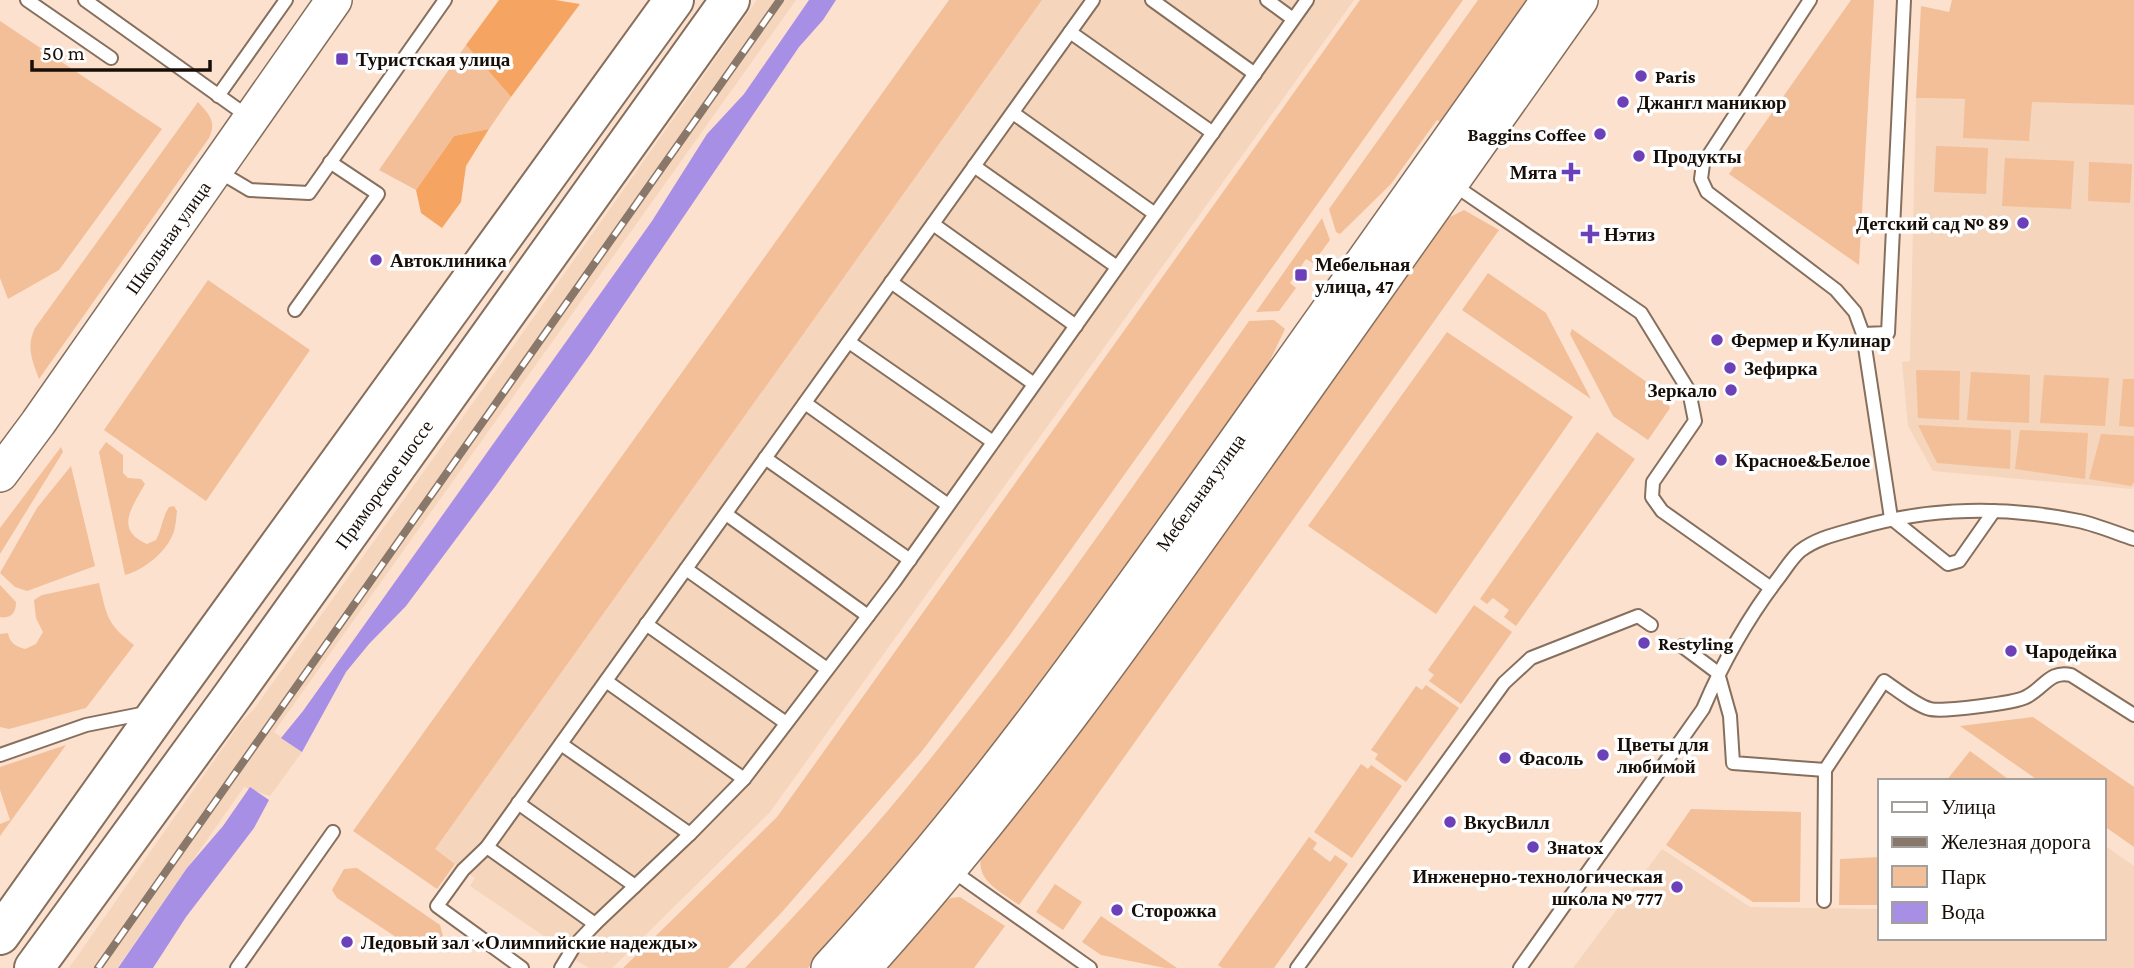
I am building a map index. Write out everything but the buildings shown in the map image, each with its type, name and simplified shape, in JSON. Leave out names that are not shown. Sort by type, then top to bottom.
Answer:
[{"type":"main road","points":[[0,935],[674,0]]},
{"type":"main road","name":"Приморское шоссе","points":[[34,968],[228,702],[730,0]]},
{"type":"street","name":"Школьная улица","points":[[0,474],[334,0]]},
{"type":"street","name":"Мебельная улица","points":[[863,968],[940,862],[989,781],[1099,635],[1549,0]]},
{"type":"street","name":"Мебельная улица","points":[[828,968],[1015,789],[1119,652],[1580,0]]},
{"type":"lane","points":[[27,0],[111,58]]},
{"type":"lane","points":[[85,0],[250,119]]},
{"type":"lane","points":[[218,96],[286,0]]},
{"type":"lane","points":[[216,169],[250,190],[309,192],[445,0]]},
{"type":"lane","points":[[522,968],[437,906],[463,870],[487,847],[1093,0]]},
{"type":"lane","points":[[1152,0],[1255,74]]},
{"type":"lane","points":[[1267,0],[1293,19]]},
{"type":"lane","points":[[561,968],[575,945],[595,924],[744,779],[910,560],[1307,0]]},
{"type":"lane","points":[[1810,0],[1703,164],[1701,179],[1707,192],[1836,290],[1855,312],[1863,334],[1891,518],[1948,564],[1955,564],[1994,511]]},
{"type":"lane","points":[[1863,334],[1888,333],[1904,0]]},
{"type":"lane","points":[[1070,32],[1213,133]]},
{"type":"lane","points":[[1013,113],[1155,214]]},
{"type":"lane","points":[[295,310],[378,194],[330,162]]},
{"type":"lane","points":[[974,166],[1117,267]]},
{"type":"lane","points":[[1450,182],[1641,313],[1689,391],[1695,421],[1653,482],[1652,497],[1662,511],[1771,588]]},
{"type":"lane","points":[[933,224],[1076,326]]},
{"type":"lane","points":[[891,282],[1034,384]]},
{"type":"lane","points":[[849,342],[993,442]]},
{"type":"lane","points":[[805,403],[948,505]]},
{"type":"lane","points":[[765,458],[910,560]]},
{"type":"lane","points":[[1520,968],[1703,709],[1718,673],[1771,588],[1798,553],[1818,539],[1891,518],[1994,511],[2033,513],[2082,522],[2134,540]]},
{"type":"lane","points":[[726,514],[868,616]]},
{"type":"lane","points":[[686,569],[827,670]]},
{"type":"lane","points":[[1297,968],[1504,683],[1531,658],[1542,653],[1639,616],[1651,625]]},
{"type":"lane","points":[[646,624],[786,723]]},
{"type":"lane","points":[[1682,646],[1718,673],[1730,716],[1732,763],[1825,770]]},
{"type":"lane","points":[[1824,901],[1825,770],[1884,681],[1929,709],[1947,709],[2023,699],[2040,690],[2051,677],[2061,672],[2071,675],[2134,715]]},
{"type":"lane","points":[[606,681],[744,779]]},
{"type":"lane","points":[[0,755],[86,725],[160,710]]},
{"type":"lane","points":[[561,744],[690,834]]},
{"type":"lane","points":[[518,803],[635,886]]},
{"type":"lane","points":[[237,968],[333,832]]},
{"type":"lane","points":[[487,847],[595,924]]},
{"type":"lane","points":[[940,862],[1090,968]]},
{"type":"shaded area","points":[[499,0],[555,0],[580,4],[511,97],[466,45]]},
{"type":"shaded area","points":[[757,0],[796,0],[274,732],[302,752],[270,796],[244,787],[117,968],[69,968],[241,722],[254,709],[505,358]]},
{"type":"shaded area","points":[[1042,0],[1354,0],[770,812],[612,968],[589,968],[548,944],[550,940],[470,886],[475,878],[434,849]]},
{"type":"shaded area","name":"Детский сад № 89","points":[[1916,98],[2134,105],[2132,489],[1933,471],[1908,426],[1902,362],[1910,361]]},
{"type":"shaded area","points":[[489,129],[466,166],[461,202],[442,228],[421,213],[416,190],[454,136]]},
{"type":"shaded area","name":"Инженерно-технологическая школа № 777","points":[[2106,846],[2134,866],[2134,968],[1573,968],[1662,849],[1750,907],[1878,909],[1878,940],[2106,940]]},
{"type":"green space","points":[[949,0],[1042,0],[435,849],[455,864],[437,889],[353,831]]},
{"type":"green space","points":[[1360,0],[1463,0],[1010,635],[922,751],[782,912],[728,968],[623,968],[777,817]]},
{"type":"green space","points":[[1478,0],[1532,0],[1444,124],[1437,120],[1391,184],[1340,234],[1336,232],[1329,209]]},
{"type":"green space","points":[[1851,0],[1874,0],[1859,265],[1729,174]]},
{"type":"green space","points":[[1952,0],[2134,0],[2134,105],[2032,102],[2029,141],[1963,138],[1965,99],[1916,98],[1921,6],[1949,12]]},
{"type":"green space","points":[[0,21],[162,129],[59,270],[8,299],[0,278]]},
{"type":"green space","points":[[466,45],[511,97],[489,129],[454,136],[416,190],[379,170]]},
{"type":"green space","points":[[198,102],[212,123],[209,138],[39,379],[30,347],[35,328]]},
{"type":"green space","points":[[1936,146],[1988,148],[1986,194],[1934,192]]},
{"type":"green space","points":[[2005,158],[2074,161],[2071,209],[2002,206]]},
{"type":"green space","points":[[2089,162],[2132,164],[2130,203],[2088,201]]},
{"type":"green space","points":[[1464,210],[1499,230],[1019,905],[987,880],[981,866],[981,858],[1101,704],[1448,218]]},
{"type":"green space","points":[[1322,218],[1330,240],[1313,263],[1306,259],[1290,283],[1296,288],[1279,311],[1256,312]]},
{"type":"green space","points":[[1488,273],[1546,313],[1591,399],[1462,310]]},
{"type":"green space","points":[[208,280],[310,350],[206,501],[104,430]]},
{"type":"green space","points":[[1274,320],[1285,329],[1254,394],[1058,669],[911,852],[808,968],[745,968],[864,839],[973,705],[1093,542],[1249,321]]},
{"type":"green space","points":[[1572,329],[1662,393],[1670,408],[1648,440],[1613,416],[1570,334]]},
{"type":"green space","points":[[1447,332],[1573,417],[1436,614],[1308,526]]},
{"type":"green space","points":[[1916,370],[1960,371],[1959,420],[1918,418]]},
{"type":"green space","points":[[1971,372],[2030,375],[2029,423],[1967,420]]},
{"type":"green space","points":[[2044,375],[2109,378],[2105,426],[2040,423]]},
{"type":"green space","points":[[2123,379],[2134,379],[2134,427],[2119,426]]},
{"type":"green space","points":[[1918,425],[2011,430],[2010,469],[1937,463]]},
{"type":"green space","points":[[2020,430],[2088,433],[2085,479],[2015,469]]},
{"type":"green space","points":[[1597,432],[1635,459],[1516,626],[1504,617],[1509,610],[1493,598],[1487,604],[1480,599]]},
{"type":"green space","points":[[2101,434],[2134,436],[2134,482],[2131,486],[2089,479]]},
{"type":"green space","points":[[106,442],[123,455],[123,473],[128,478],[141,479],[145,484],[129,517],[128,525],[137,538],[147,544],[156,540],[169,507],[174,506],[177,511],[174,531],[160,554],[147,565],[125,575],[99,452]]},
{"type":"green space","points":[[61,447],[63,452],[0,554],[0,528]]},
{"type":"green space","points":[[71,466],[95,566],[27,591],[15,587],[0,573],[37,508]]},
{"type":"green space","points":[[99,583],[109,618],[118,631],[134,645],[86,708],[9,729],[0,727],[0,634],[8,633],[14,644],[25,649],[36,644],[43,632],[36,618],[34,600],[42,595]]},
{"type":"green space","points":[[0,585],[16,602],[14,612],[7,617],[0,617]]},
{"type":"green space","points":[[1474,605],[1512,632],[1461,704],[1429,681],[1434,675],[1428,670]]},
{"type":"green space","points":[[1426,685],[1459,708],[1406,782],[1375,759],[1378,754],[1371,750],[1416,686],[1422,690]]},
{"type":"green space","points":[[2033,717],[2134,787],[2134,847],[2106,827],[2106,779],[2036,779],[1960,726]]},
{"type":"green space","points":[[66,745],[0,836],[0,824],[10,820],[0,790],[0,767]]},
{"type":"green space","points":[[1970,751],[2008,779],[1948,779]]},
{"type":"green space","points":[[1361,764],[1368,769],[1371,765],[1402,786],[1352,858],[1314,832]]},
{"type":"green space","points":[[1691,809],[1801,812],[1800,902],[1753,902],[1666,845]]},
{"type":"green space","points":[[1309,837],[1317,843],[1313,849],[1330,862],[1335,855],[1348,864],[1274,968],[1222,968],[1218,965]]},
{"type":"green space","points":[[1878,857],[1878,905],[1839,905],[1840,859]]},
{"type":"green space","points":[[357,868],[440,925],[443,936],[433,949],[420,953],[337,898],[332,890],[344,869]]},
{"type":"green space","points":[[1055,884],[1082,902],[1063,930],[1036,912]]},
{"type":"green space","points":[[960,897],[1005,926],[974,968],[883,968],[941,904],[951,898]]},
{"type":"green space","points":[[1101,916],[1177,968],[1101,955],[1082,942]]},
{"type":"water","points":[[809,0],[836,0],[823,20],[799,47],[591,353],[406,606],[346,672],[302,752],[281,738],[303,711],[652,221],[707,134],[744,94]]},
{"type":"water","points":[[250,787],[269,800],[254,828],[186,917],[153,968],[118,968],[187,868],[223,826]]},
{"type":"railway","points":[[98,968],[780,0]]},
{"type":"place","name":"Туристская улица","points":[[342,59]]},
{"type":"place","name":"Paris","points":[[1641,76]]},
{"type":"place","name":"Джангл маникюр","points":[[1623,102]]},
{"type":"place","name":"Baggins Coffee","points":[[1600,134]]},
{"type":"place","name":"Продукты","points":[[1639,156]]},
{"type":"place","name":"Мята","points":[[1571,172]]},
{"type":"place","name":"Детский сад № 89","points":[[2023,223]]},
{"type":"place","name":"Нэтиз","points":[[1590,234]]},
{"type":"place","name":"Автоклиника","points":[[376,260]]},
{"type":"place","name":"Мебельная улица, 47","points":[[1301,275]]},
{"type":"place","name":"Фермер и Кулинар","points":[[1717,340]]},
{"type":"place","name":"Зефирка","points":[[1730,368]]},
{"type":"place","name":"Зеркало","points":[[1731,390]]},
{"type":"place","name":"Красное&Белое","points":[[1721,460]]},
{"type":"place","name":"Restyling","points":[[1644,643]]},
{"type":"place","name":"Чародейка","points":[[2011,651]]},
{"type":"place","name":"Цветы для любимой","points":[[1603,755]]},
{"type":"place","name":"Фасоль","points":[[1505,758]]},
{"type":"place","name":"ВкусВилл","points":[[1450,822]]},
{"type":"place","name":"Знаtox","points":[[1533,847]]},
{"type":"place","name":"Инженерно-технологическая школа № 777","points":[[1677,887]]},
{"type":"place","name":"Сторожка","points":[[1117,910]]},
{"type":"place","name":"Ледовый зал «Олимпийские надежды»","points":[[347,942]]}]
